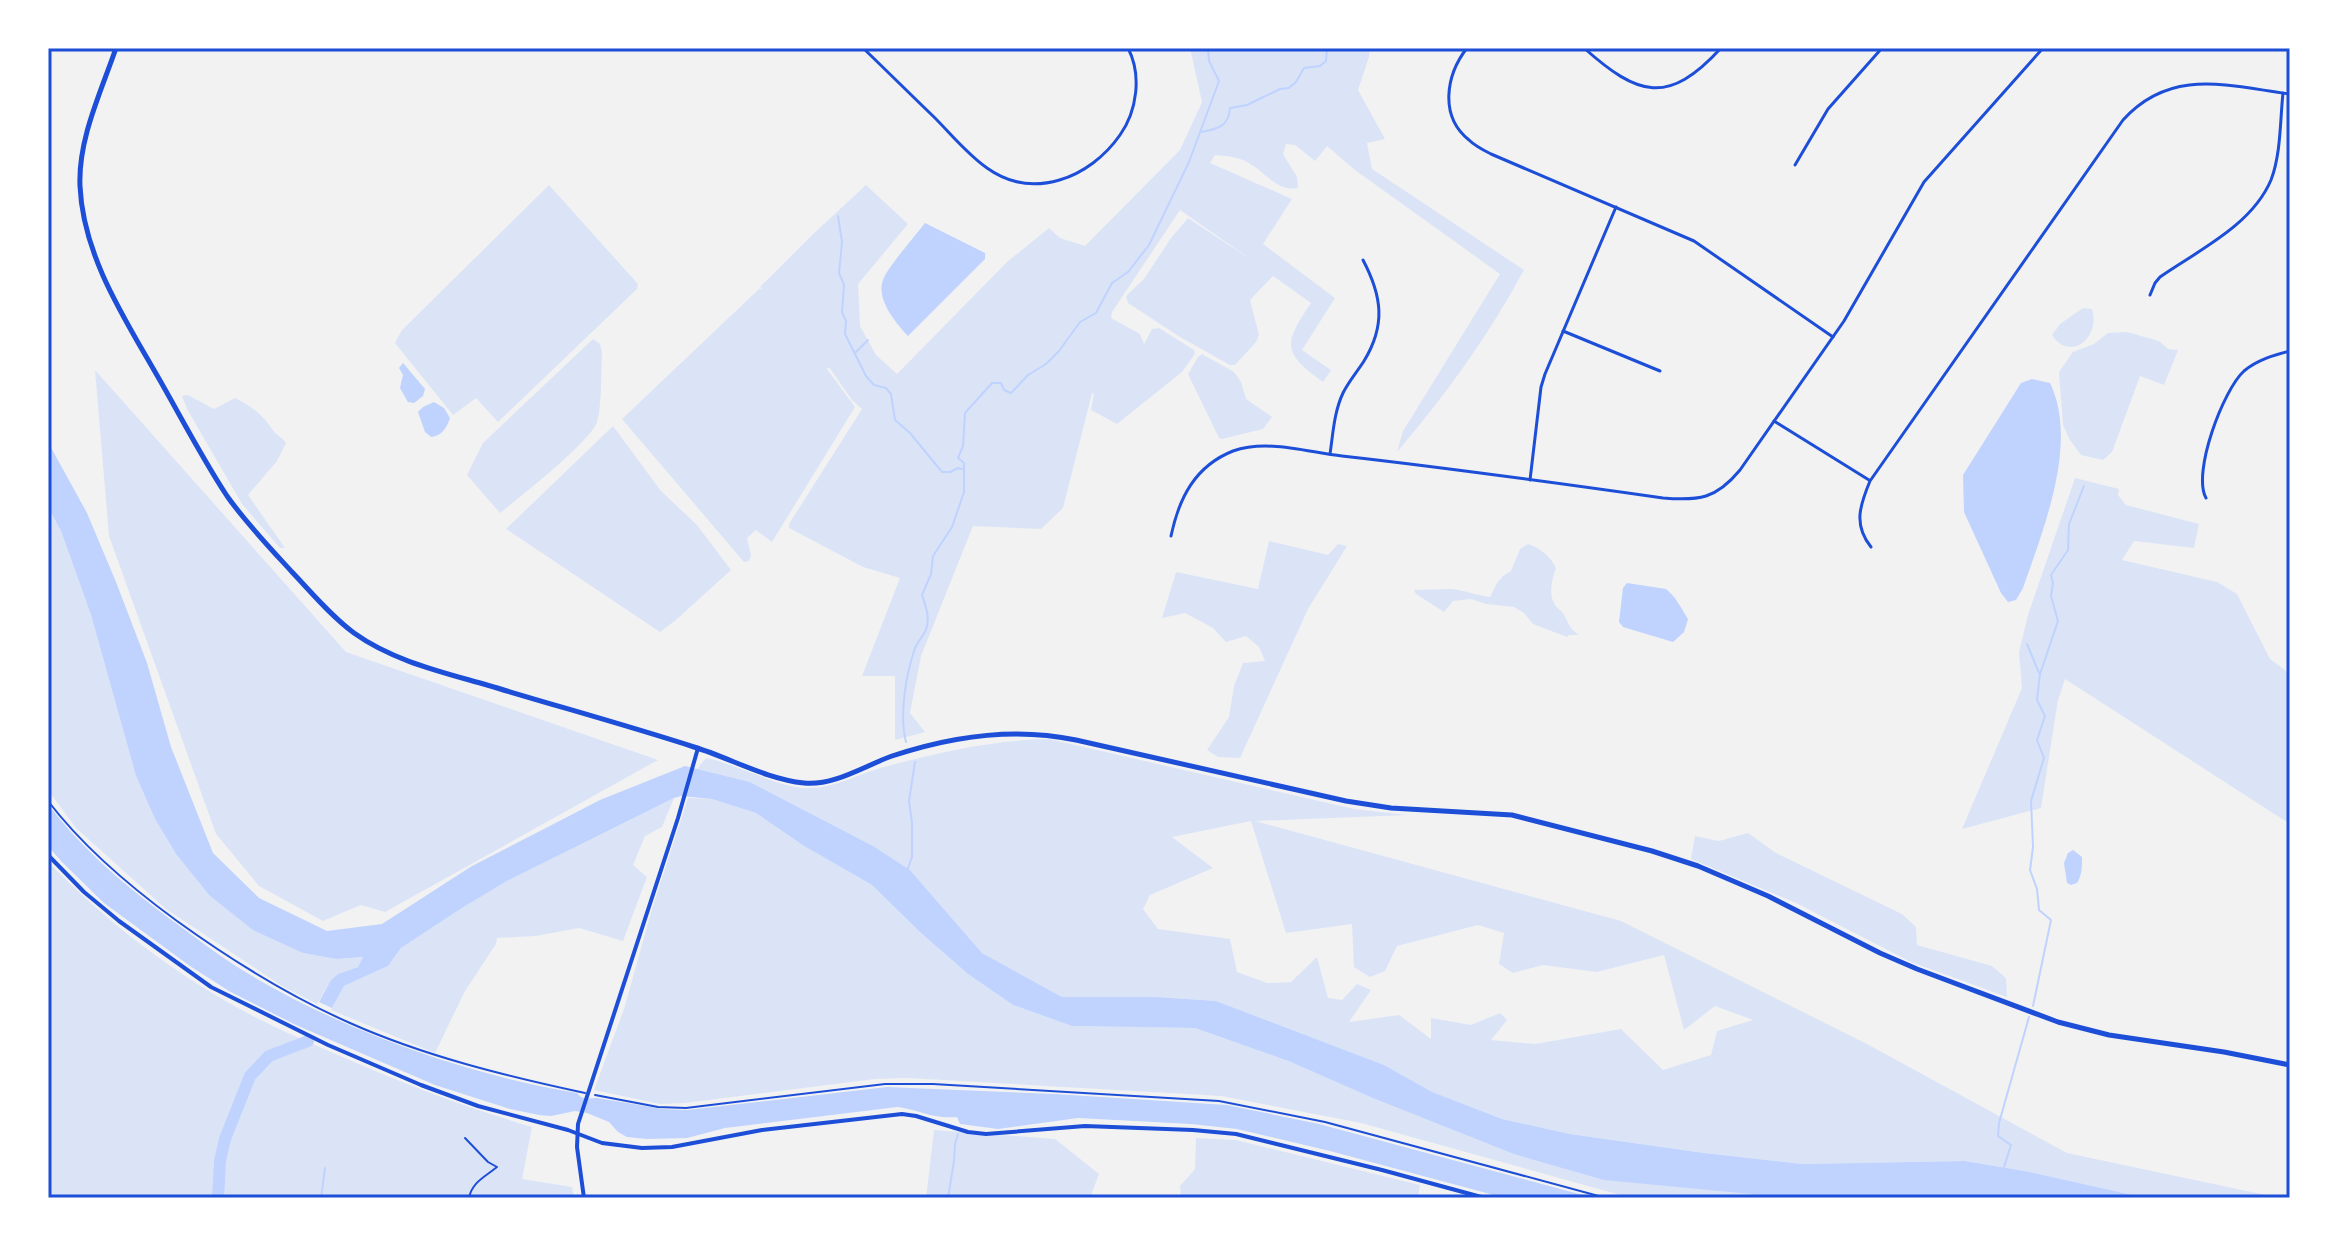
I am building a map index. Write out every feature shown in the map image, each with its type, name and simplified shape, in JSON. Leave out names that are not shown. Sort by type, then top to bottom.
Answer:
[{"type":"main road","points":[[116,48],[82,156],[81,198],[88,236],[107,281],[225,493],[250,525],[329,611],[352,631],[379,647],[436,670],[698,748],[790,781],[811,783],[836,778],[911,750],[986,735],[1034,733],[1368,805],[1496,813],[1531,819],[1698,866],[1768,896],[1892,959],[2058,1022],[2109,1035],[2290,1065]]},
{"type":"street","points":[[863,48],[984,166],[1009,180],[1041,184],[1063,180],[1086,169],[1111,148],[1125,128],[1134,102],[1136,81],[1135,66],[1128,48]]},
{"type":"street","points":[[1467,48],[1453,70],[1449,86],[1451,110],[1460,131],[1468,140],[1491,154],[1694,241],[1833,337]]},
{"type":"street","points":[[1584,48],[1616,76],[1652,88],[1671,86],[1688,79],[1721,48]]},
{"type":"street","points":[[1795,165],[1828,109],[1882,48]]},
{"type":"street","points":[[1171,536],[1184,493],[1201,471],[1223,456],[1255,446],[1663,498],[1697,499],[1710,495],[1730,481],[1833,337],[1924,182],[2043,48]]},
{"type":"street","points":[[1871,547],[1860,530],[1858,518],[1870,481],[2134,108],[2157,93],[2193,84],[2290,94]]},
{"type":"street","points":[[2150,295],[2160,277],[2246,218],[2259,203],[2275,164],[2283,93]]},
{"type":"street","points":[[1530,480],[1541,387],[1616,207]]},
{"type":"street","points":[[1330,454],[1343,392],[1371,349],[1379,323],[1378,297],[1363,260]]},
{"type":"street","points":[[1563,331],[1660,371]]},
{"type":"street","points":[[2206,498],[2201,483],[2222,402],[2244,371],[2261,360],[2290,351]]},
{"type":"street","points":[[1774,421],[1870,481]]},
{"type":"street","points":[[584,1198],[577,1134],[586,1096],[698,748]]},
{"type":"street","points":[[48,855],[84,892],[119,921],[186,971],[233,999],[421,1085],[478,1106],[618,1146],[654,1148],[685,1145],[762,1130],[902,1114],[986,1134],[1085,1126],[1193,1130],[1266,1140],[1485,1198]]},
{"type":"path","points":[[48,801],[127,884],[234,961],[303,1000],[387,1038],[586,1096]]},
{"type":"path","points":[[593,1094],[658,1107],[686,1108],[885,1084],[917,1084],[1219,1101],[1325,1122],[1606,1198]]},
{"type":"path","points":[[465,1138],[497,1167],[478,1180],[469,1198]]},
{"type":"shaded area","points":[[1190,48],[1370,48],[1358,90],[1385,139],[1367,143],[1372,169],[1524,270],[1465,364],[1397,452],[1403,431],[1500,274],[1355,170],[1327,146],[1315,161],[1295,145],[1286,144],[1283,154],[1297,177],[1298,188],[1277,184],[1243,160],[1215,155],[1210,163],[1292,199],[1263,244],[1335,298],[1302,350],[1331,370],[1323,382],[1309,372],[1294,354],[1292,338],[1311,303],[1273,276],[1250,300],[1259,335],[1235,365],[1180,337],[1128,303],[1126,296],[1144,279],[1188,218],[1253,261],[1180,210],[1111,318],[1140,334],[1144,344],[1152,329],[1159,328],[1194,350],[1195,354],[1182,372],[1117,424],[1091,410],[1092,393],[1063,508],[1041,529],[973,526],[921,656],[910,713],[925,732],[895,740],[895,676],[862,676],[900,578],[863,567],[789,528],[862,409],[829,367],[827,369],[855,407],[772,542],[756,530],[747,538],[751,555],[749,561],[744,562],[622,419],[762,289],[760,287],[810,237],[866,185],[908,224],[858,284],[860,326],[876,355],[897,374],[1007,262],[1049,228],[1060,238],[1085,246],[1180,150],[1202,102]]},
{"type":"shaded area","points":[[549,185],[638,284],[637,289],[498,422],[476,398],[453,415],[395,343],[402,330]]},
{"type":"shaded area","points":[[2083,308],[2092,309],[2094,319],[2088,337],[2075,346],[2067,347],[2059,343],[2052,335],[2060,324]]},
{"type":"shaded area","points":[[2127,332],[2178,350],[2164,385],[2140,376],[2112,452],[2103,460],[2081,455],[2063,425],[2059,372],[2073,352],[2094,344],[2108,333]]},
{"type":"shaded area","points":[[593,339],[600,344],[602,352],[597,422],[569,455],[500,513],[467,475],[483,443]]},
{"type":"shaded area","points":[[1202,354],[1234,372],[1246,399],[1272,417],[1263,429],[1219,438],[1188,374]]},
{"type":"shaded area","points":[[95,370],[346,652],[658,760],[385,912],[361,905],[323,921],[259,886],[216,834],[109,536]]},
{"type":"shaded area","points":[[188,395],[214,409],[235,398],[251,407],[286,443],[277,461],[248,495],[285,548],[280,548],[242,504],[187,409],[182,396]]},
{"type":"shaded area","points":[[613,426],[661,491],[697,525],[731,570],[660,632],[506,529]]},
{"type":"shaded area","points":[[2075,478],[2119,489],[2118,495],[2126,505],[2199,524],[2194,548],[2134,541],[2122,560],[2217,582],[2237,594],[2270,659],[2290,674],[2290,824],[2065,679],[2058,700],[2041,808],[1962,829],[2022,688],[2019,652],[2028,615]]},
{"type":"shaded area","points":[[48,507],[61,531],[91,615],[136,776],[155,819],[176,854],[209,895],[303,953],[336,959],[363,957],[358,967],[331,980],[317,1004],[282,986],[166,909],[76,828],[48,790]]},
{"type":"shaded area","points":[[1269,541],[1328,555],[1338,544],[1347,546],[1308,609],[1240,758],[1218,757],[1207,750],[1229,717],[1234,686],[1243,663],[1265,661],[1259,647],[1246,636],[1226,642],[1213,628],[1185,613],[1162,618],[1176,572],[1258,589]]},
{"type":"shaded area","points":[[1528,544],[1544,553],[1554,564],[1556,568],[1551,586],[1553,601],[1579,635],[1567,637],[1533,624],[1514,607],[1471,599],[1453,601],[1444,612],[1414,590],[1454,589],[1490,597],[1497,583],[1511,571],[1520,549]]},
{"type":"shaded area","points":[[1049,739],[1354,809],[1407,815],[1255,821],[1621,921],[1867,1044],[2067,1153],[2280,1198],[2146,1198],[1965,1161],[1802,1164],[1570,1134],[1502,1119],[1431,1092],[1384,1065],[1216,1001],[1157,997],[1062,997],[982,953],[910,870],[873,846],[750,782],[697,769],[706,758],[784,784],[807,788],[837,783],[925,756]],"holes":[[[1251,821],[1286,933],[1352,924],[1354,967],[1370,977],[1385,971],[1397,946],[1478,925],[1504,933],[1499,964],[1513,973],[1543,965],[1597,972],[1664,955],[1684,1030],[1715,1006],[1753,1020],[1717,1031],[1711,1055],[1663,1070],[1621,1029],[1535,1044],[1491,1040],[1507,1020],[1500,1013],[1471,1025],[1431,1018],[1431,1039],[1399,1015],[1349,1022],[1371,990],[1357,984],[1342,1000],[1328,998],[1317,957],[1291,982],[1267,983],[1237,972],[1230,939],[1158,929],[1143,909],[1150,895],[1213,868],[1172,837]]]},
{"type":"shaded area","points":[[674,798],[662,827],[645,836],[633,865],[647,877],[623,941],[579,928],[536,936],[497,938],[465,991],[435,1053],[331,1010],[344,986],[388,966],[401,948],[462,908],[507,881]]},
{"type":"shaded area","points":[[688,798],[712,799],[756,813],[804,846],[872,885],[968,974],[1013,1005],[1072,1026],[1195,1028],[1291,1062],[1792,1198],[1631,1198],[1361,1123],[1221,1096],[907,1078],[660,1104],[594,1090],[624,1009]]},
{"type":"shaded area","points":[[1748,833],[1776,853],[1902,914],[1916,927],[1917,945],[1992,966],[2006,978],[2007,997],[1911,962],[1796,903],[1691,859],[1695,836],[1719,841]]},
{"type":"shaded area","points":[[48,862],[94,906],[169,965],[251,1015],[391,1078],[532,1127],[522,1179],[572,1187],[574,1198],[48,1198]]},
{"type":"shaded area","points":[[934,1130],[1055,1139],[1099,1174],[1090,1198],[926,1198]]},
{"type":"shaded area","points":[[1196,1138],[1236,1140],[1420,1185],[1418,1198],[1181,1198],[1180,1186],[1195,1169]]},
{"type":"water","points":[[925,223],[985,253],[985,259],[908,336],[884,302],[883,280]]},
{"type":"water","points":[[403,363],[425,389],[423,396],[414,403],[408,402],[400,388],[403,375],[399,368]]},
{"type":"water","points":[[2032,379],[2050,383],[2058,407],[2061,432],[2059,459],[2048,513],[2023,588],[2016,600],[2008,602],[1964,512],[1963,475],[2021,383]]},
{"type":"water","points":[[434,402],[444,408],[450,418],[444,430],[431,437],[425,432],[418,412]]},
{"type":"water","points":[[48,442],[87,513],[116,582],[147,663],[171,747],[213,853],[259,898],[327,931],[382,924],[472,866],[600,800],[685,766],[750,782],[873,846],[910,870],[982,953],[1062,997],[1157,997],[1216,1001],[1384,1065],[1432,1092],[1502,1119],[1570,1134],[1802,1164],[1965,1161],[2146,1198],[1792,1198],[1604,1180],[1514,1154],[1291,1062],[1195,1028],[1072,1026],[1013,1005],[968,974],[872,885],[804,846],[756,813],[712,799],[674,798],[507,881],[401,948],[388,966],[344,986],[332,1008],[319,1002],[331,980],[358,967],[363,957],[336,959],[303,953],[253,930],[209,895],[176,854],[155,819],[136,776],[91,615],[61,531],[48,507]]},
{"type":"water","points":[[1627,583],[1666,589],[1688,619],[1684,632],[1673,642],[1623,627],[1619,622],[1623,588]]},
{"type":"water","points":[[48,804],[92,854],[125,883],[231,963],[269,986],[353,1027],[488,1074],[577,1093],[584,1098],[663,1109],[687,1110],[887,1087],[1227,1105],[1319,1124],[1594,1198],[1505,1198],[1237,1129],[1191,1124],[1078,1118],[998,1129],[960,1124],[957,1117],[940,1117],[897,1107],[725,1128],[687,1138],[647,1139],[627,1137],[609,1122],[587,1113],[575,1111],[551,1116],[510,1109],[435,1085],[296,1025],[229,991],[190,966],[104,903],[62,862],[48,846]]},
{"type":"water","points":[[2073,850],[2082,857],[2082,867],[2077,883],[2071,885],[2067,883],[2064,863],[2068,853]]},
{"type":"waterway","points":[[906,742],[903,720],[906,682],[915,648],[928,623],[922,595],[931,574],[933,556],[952,527],[964,492],[964,463],[958,458],[963,446],[965,413],[992,383],[1001,383],[1004,390],[1011,393],[1028,375],[1046,364],[1080,322],[1096,313],[1112,283],[1128,272],[1149,245],[1189,162],[1219,81],[1209,61],[1208,48]]},
{"type":"waterway","points":[[1202,132],[1222,126],[1230,108],[1247,105],[1280,89],[1289,88],[1304,68],[1320,66],[1326,61],[1327,48]]},
{"type":"waterway","points":[[838,216],[842,242],[839,273],[844,285],[842,312],[846,321],[845,334],[866,376],[874,385],[886,388],[891,394],[895,420],[910,433],[942,472],[962,469]]},
{"type":"waterway","points":[[855,353],[868,340]]},
{"type":"waterway","points":[[2033,1006],[2051,920],[2039,910],[2037,889],[2030,870],[2033,847],[2031,801],[2044,758],[2037,740],[2045,716],[2037,700],[2040,674],[2058,621],[2051,596],[2051,575],[2068,550],[2069,524],[2084,486]]},
{"type":"waterway","points":[[2027,644],[2039,673]]},
{"type":"waterway","points":[[907,871],[912,857],[909,801],[915,762]]},
{"type":"waterway","points":[[2004,1167],[2011,1145],[1998,1136],[1999,1123],[2029,1017]]},
{"type":"waterway","points":[[218,1198],[225,1139],[250,1076],[269,1056],[308,1041]]},
{"type":"waterway","points":[[948,1198],[958,1134]]},
{"type":"waterway","points":[[321,1198],[325,1168]]}]
